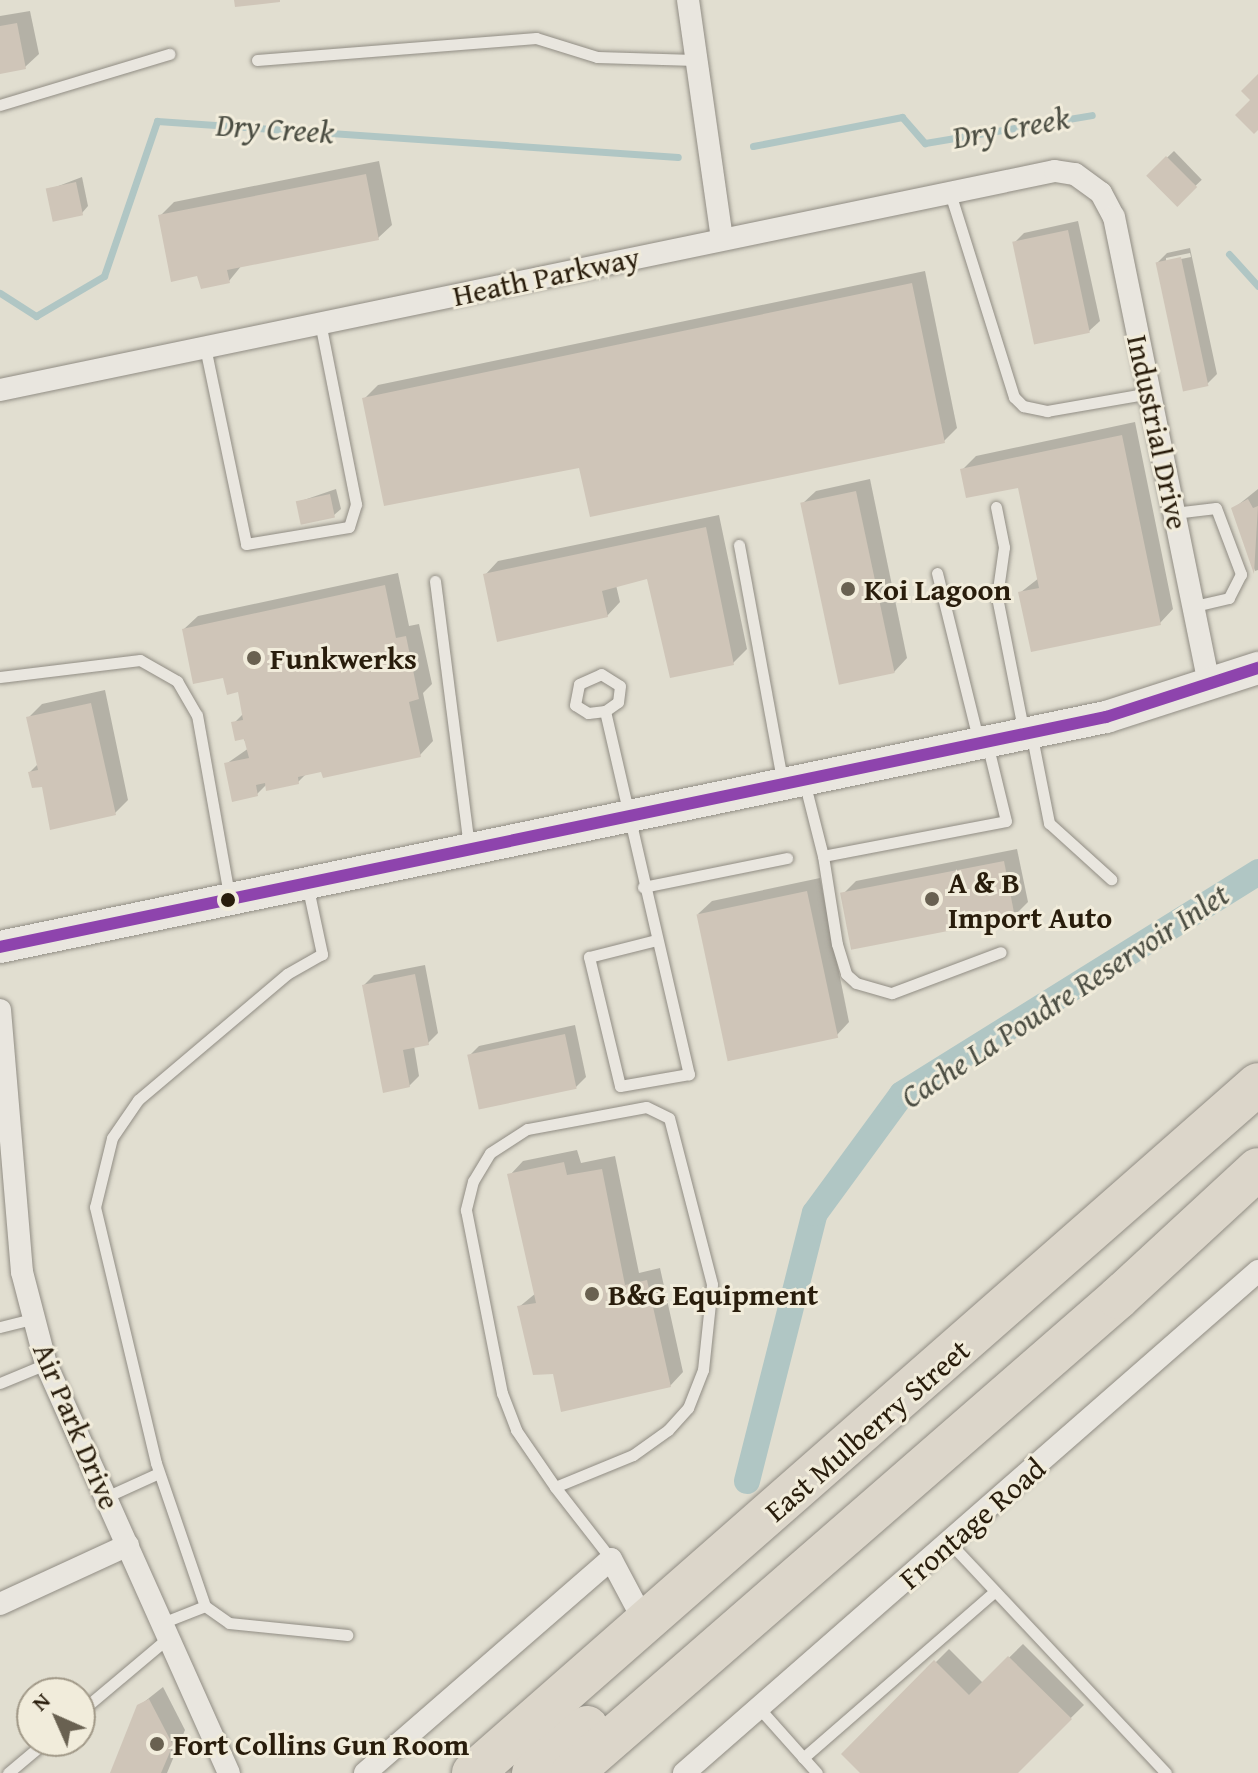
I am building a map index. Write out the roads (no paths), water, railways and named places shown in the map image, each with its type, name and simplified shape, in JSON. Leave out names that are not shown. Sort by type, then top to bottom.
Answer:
[{"type":"highway","name":"East Mulberry Street","points":[[473,1773],[1258,1084]]},
{"type":"highway","name":"East Mulberry Street","points":[[572,1773],[963,1428],[1118,1298],[1258,1169]]},
{"type":"highway","points":[[533,1773],[731,1603],[963,1428]]},
{"type":"street","points":[[688,0],[722,239]]},
{"type":"street","name":"Heath Parkway","points":[[0,390],[1055,171],[1091,183]]},
{"type":"street","name":"Industrial Drive","points":[[1091,183],[1114,217],[1210,687]]},
{"type":"street","points":[[0,947],[983,743],[1210,687],[1258,668]]},
{"type":"street","name":"Air Park Drive","points":[[0,1010],[5,1173],[33,1319],[46,1364],[229,1773]]},
{"type":"street","name":"Frontage Road","points":[[684,1773],[1258,1271]]},
{"type":"street","points":[[0,1604],[128,1545]]},
{"type":"street","points":[[365,1773],[611,1559],[645,1623]]},
{"type":"lane","points":[[257,60],[536,38],[597,57],[695,60]]},
{"type":"lane","points":[[0,105],[169,54]]},
{"type":"lane","points":[[950,193],[1004,379],[1014,397],[1023,406],[1047,411],[1150,393]]},
{"type":"lane","points":[[205,347],[246,544],[349,527],[356,504],[320,323]]},
{"type":"lane","points":[[996,507],[1004,547],[997,597],[1049,823],[1111,879]]},
{"type":"lane","points":[[1174,513],[1203,507],[1216,508],[1223,516],[1240,584],[1229,598],[1193,606]]},
{"type":"lane","points":[[739,545],[794,782],[823,856],[837,944],[846,974],[856,983],[892,993],[1001,952]]},
{"type":"lane","points":[[823,856],[1006,821],[937,573]]},
{"type":"lane","points":[[435,581],[469,850]]},
{"type":"lane","points":[[0,677],[140,660],[177,681],[197,715],[230,899]]},
{"type":"lane","points":[[605,711],[643,887],[689,1074],[620,1086],[589,957],[656,940]]},
{"type":"lane","points":[[643,887],[787,858]]},
{"type":"lane","points":[[306,883],[322,954],[287,974],[138,1100],[112,1138],[95,1207],[159,1473],[205,1606],[229,1623],[347,1635]]},
{"type":"lane","points":[[555,1487],[633,1455],[668,1430],[688,1408],[703,1370],[712,1284],[669,1118],[646,1107],[527,1129],[490,1153],[473,1181],[466,1210],[502,1393],[516,1430],[555,1487],[611,1559]]},
{"type":"lane","points":[[0,1327],[33,1319]]},
{"type":"lane","points":[[0,1383],[46,1364]]},
{"type":"lane","points":[[106,1497],[159,1473]]},
{"type":"lane","points":[[949,1542],[1166,1773]]},
{"type":"lane","points":[[803,1758],[995,1591]]},
{"type":"lane","points":[[96,1697],[165,1630],[205,1606]]},
{"type":"lane","points":[[759,1708],[817,1773]]},
{"type":"lane","points":[[8,1773],[27,1757]]},
{"type":"waterway","name":"Dry Creek","points":[[753,146],[902,117],[925,143],[1092,115]]},
{"type":"waterway","name":"Dry Creek","points":[[0,293],[36,316],[104,276],[157,121],[678,157]]},
{"type":"waterway","name":"Dry Creek","points":[[1229,254],[1258,286]]},
{"type":"waterway","name":"Cache La Poudre Reservoir Inlet","points":[[747,1481],[815,1213],[902,1094],[1258,872]]},
{"type":"place","name":"Koi Lagoon","points":[[848,589]]},
{"type":"place","name":"Funkwerks","points":[[254,658]]},
{"type":"place","name":"A & B Import Auto","points":[[932,899]]},
{"type":"place","name":"B&G Equipment","points":[[592,1294]]},
{"type":"place","name":"Fort Collins Gun Room","points":[[157,1744]]}]
